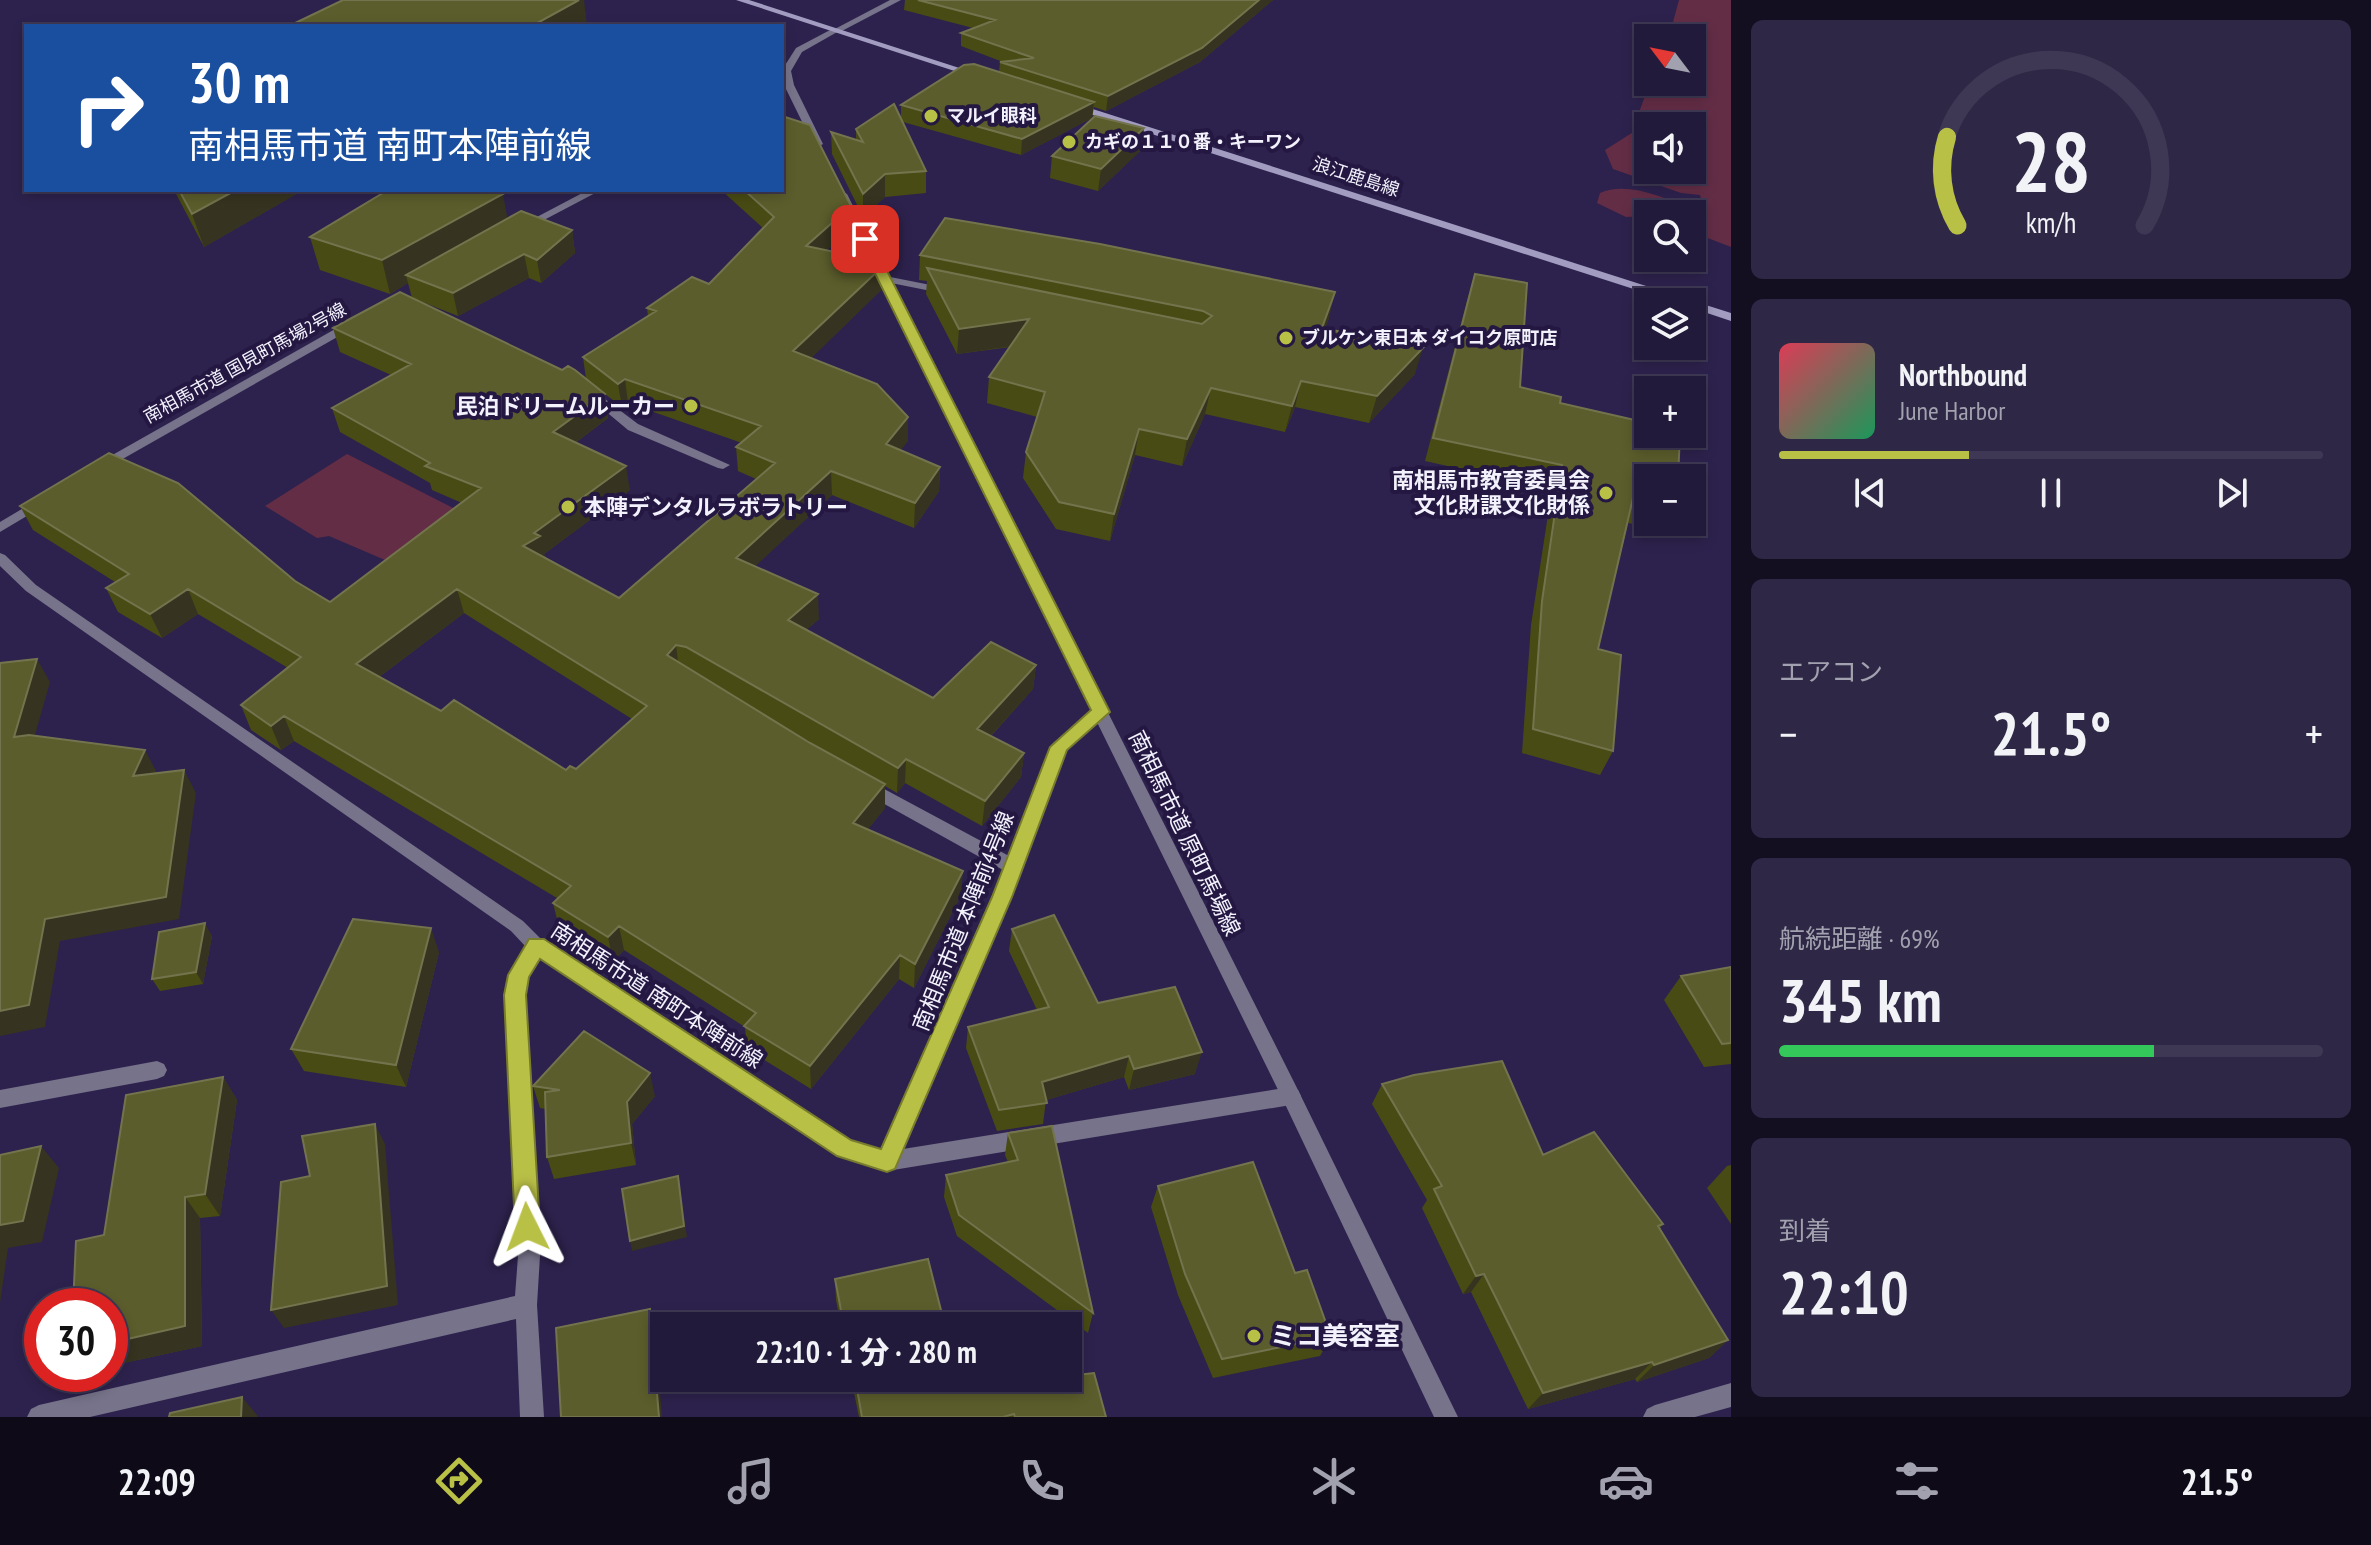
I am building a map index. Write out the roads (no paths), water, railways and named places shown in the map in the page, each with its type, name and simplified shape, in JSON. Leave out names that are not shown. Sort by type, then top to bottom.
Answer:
[{"type":"main road","points":[[740,0],[992,80]]},
{"type":"main road","name":"浪江鹿島線","points":[[1067,104],[1642,288]]},
{"type":"main road","points":[[1706,309],[1731,317]]},
{"type":"street","points":[[835,31],[897,0]]},
{"type":"street","name":"南相馬市道 原町馬場線","points":[[835,31],[799,50],[789,60],[785,86],[1101,712],[1446,1417]]},
{"type":"street","points":[[503,239],[592,192]]},
{"type":"street","points":[[885,279],[964,294]]},
{"type":"street","name":"南相馬市道 国見町馬場2号線","points":[[93,471],[370,313]]},
{"type":"street","points":[[571,381],[633,427],[723,465]]},
{"type":"street","points":[[0,528],[58,491]]},
{"type":"street","name":"南相馬市道 南町本陣前線","points":[[0,558],[31,588],[517,926],[536,946],[845,1149],[887,1161],[1291,1096]]},
{"type":"street","name":"南相馬市道 本陣前4号線","points":[[887,1161],[1013,867],[1059,747],[1101,712]]},
{"type":"street","points":[[846,776],[1013,867]]},
{"type":"street","points":[[532,1417],[526,1305],[529,1256],[515,995],[519,975],[536,946]]},
{"type":"street","points":[[0,1099],[157,1070]]},
{"type":"street","points":[[39,1417],[526,1305]]},
{"type":"street","points":[[1655,1417],[1731,1395]]},
{"type":"place","name":"マルイ眼科","points":[[931,116]]},
{"type":"place","name":"カギの１１０番・キーワン","points":[[1069,142]]},
{"type":"place","name":"ブルケン東日本 ダイコク原町店","points":[[1286,338]]},
{"type":"place","name":"民泊ドリームルーカー","points":[[691,406]]},
{"type":"place","name":"南相馬市教育委員会 文化財課文化財係","points":[[1606,493]]},
{"type":"place","name":"本陣デンタルラボラトリー","points":[[568,507]]},
{"type":"place","name":"ミコ美容室","points":[[1254,1336]]}]
